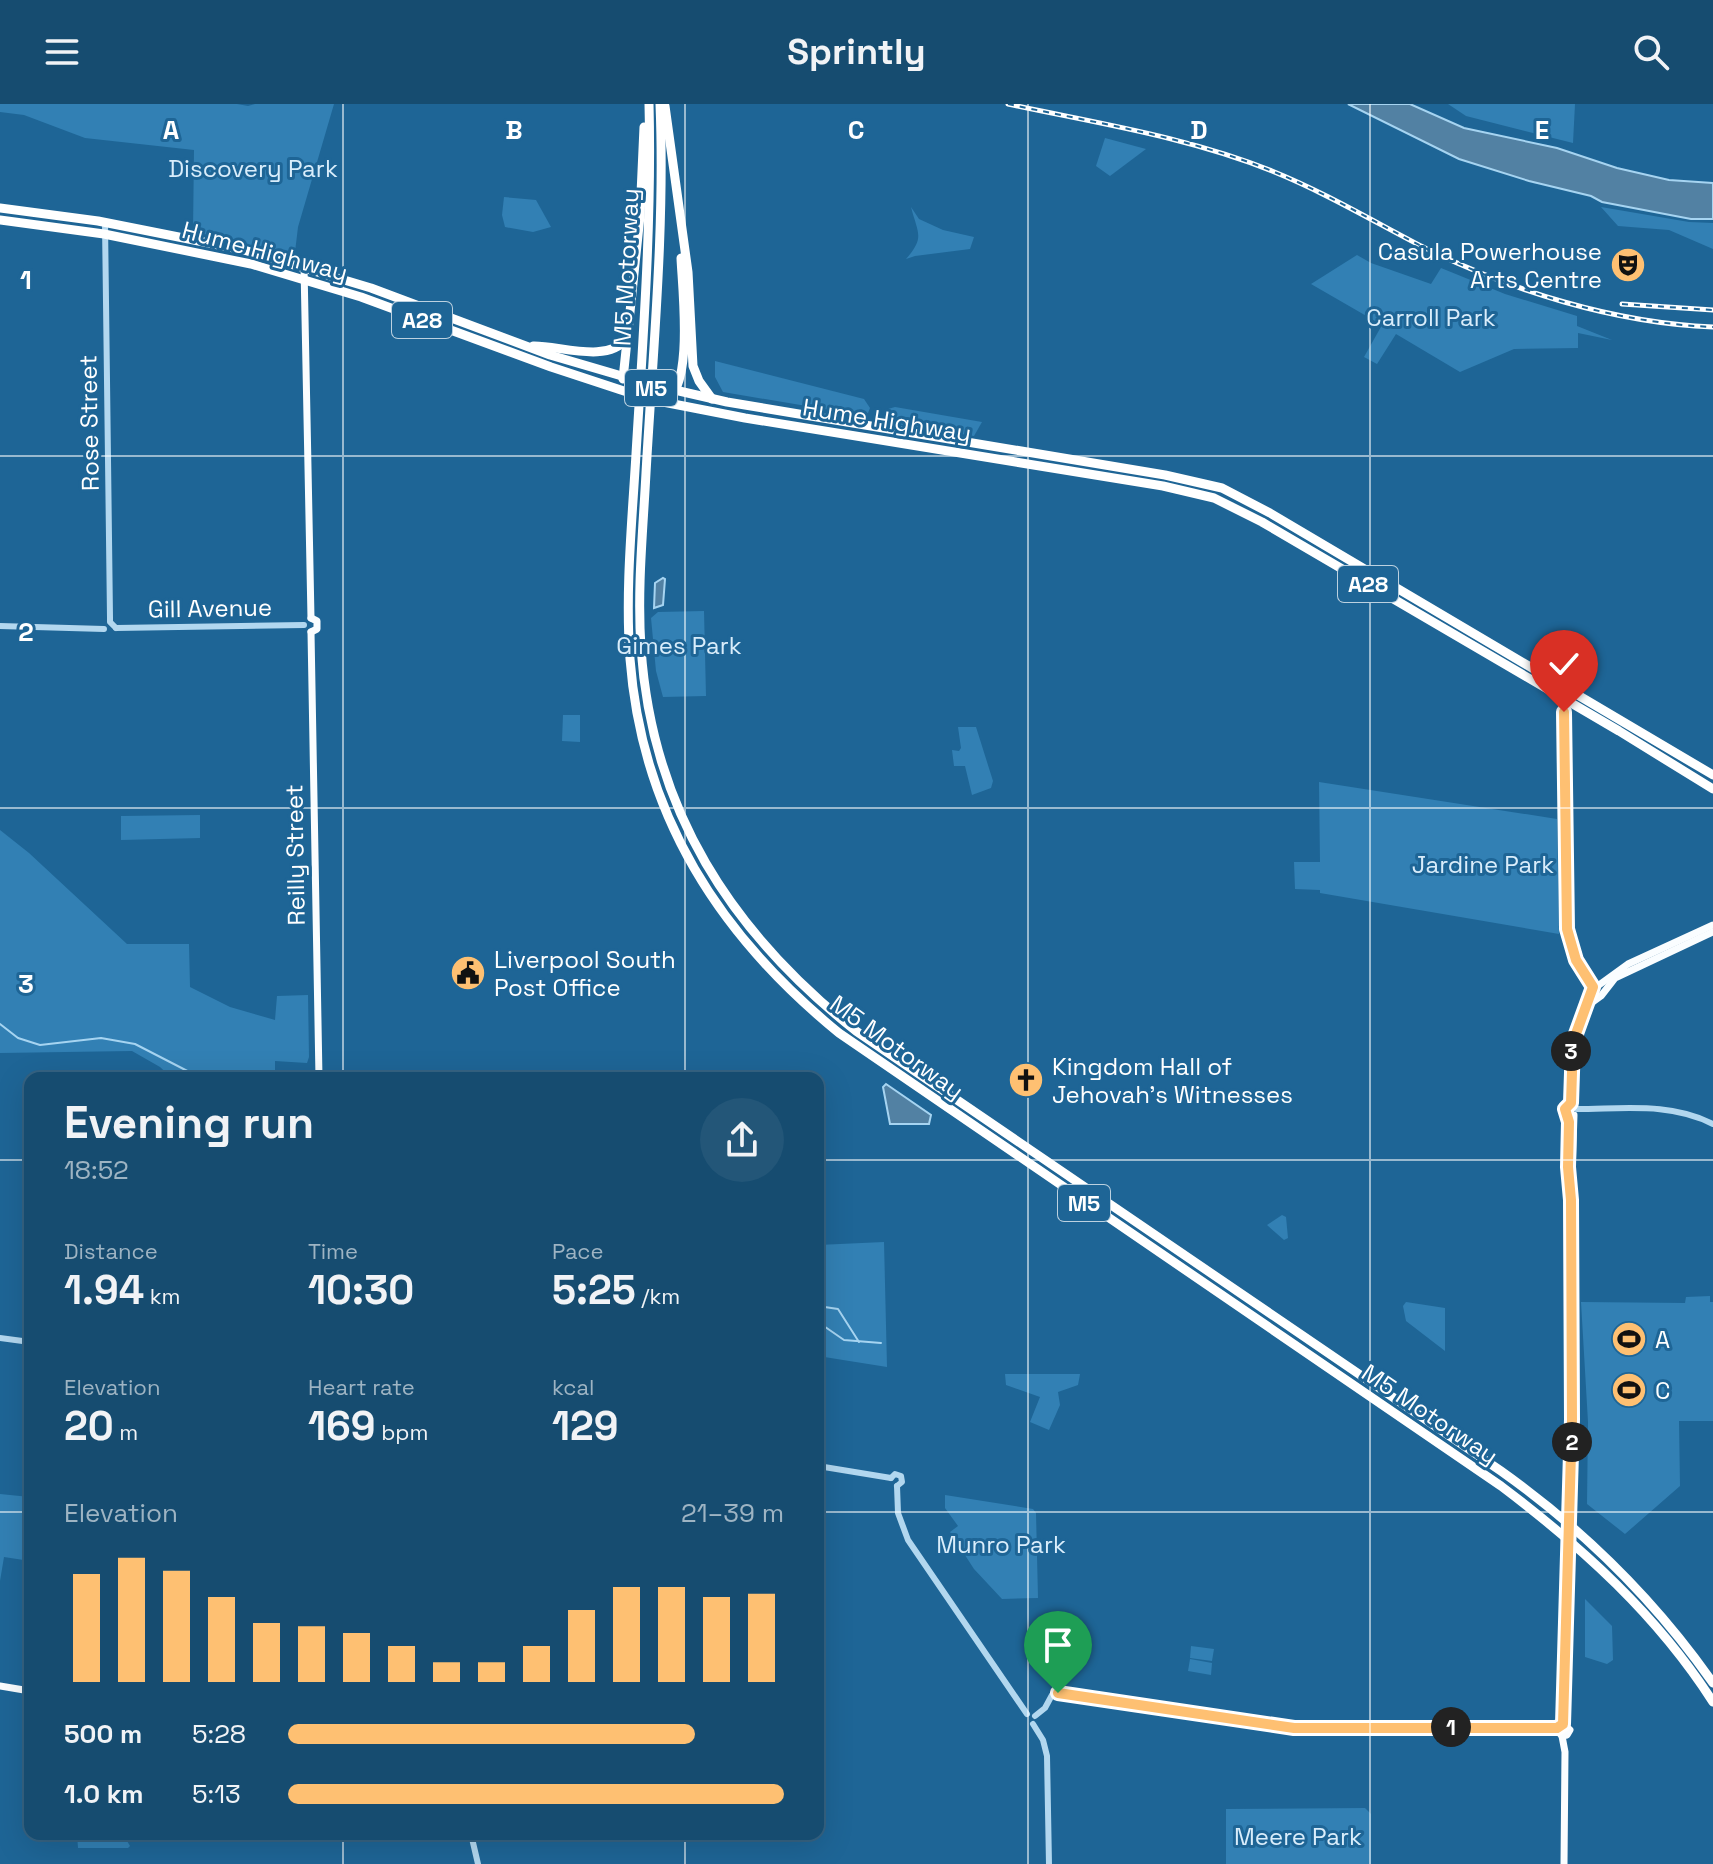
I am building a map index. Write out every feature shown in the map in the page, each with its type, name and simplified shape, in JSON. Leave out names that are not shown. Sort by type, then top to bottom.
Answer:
[{"type":"highway","points":[[629,384],[626,338],[640,216],[647,104]]},
{"type":"highway","name":"M5 Motorway","points":[[647,104],[650,204],[628,591],[630,662],[638,716],[656,782],[681,844],[713,899],[773,975],[839,1033],[1501,1486],[1551,1524],[1632,1599],[1713,1702]]},
{"type":"highway","points":[[662,104],[688,272],[693,366],[712,399]]},
{"type":"highway","name":"M5 Motorway","points":[[662,104],[660,209],[640,573],[641,650],[651,717],[664,767],[691,835],[724,895],[784,969],[865,1037],[1557,1512],[1637,1587],[1713,1683]]},
{"type":"highway","name":"Hume Highway","points":[[0,208],[244,250],[304,267],[371,288],[629,384],[648,398],[663,402],[1163,486],[1214,498],[1262,522],[1713,789]]},
{"type":"highway","name":"Hume Highway","points":[[0,220],[105,228],[227,258],[304,279],[629,384],[1165,475],[1222,488],[1270,513],[1713,775]]},
{"type":"highway","points":[[663,402],[672,399],[671,390],[684,342],[681,226]]},
{"type":"highway","points":[[526,346],[596,351],[621,346],[626,338]]},
{"type":"main road","points":[[304,267],[308,622],[311,632]]},
{"type":"main road","name":"Reilly Street","points":[[308,622],[317,621],[318,625],[311,632],[319,1072]]},
{"type":"main road","points":[[1564,1864],[1565,1752],[1562,1736],[1570,1730],[1560,1726],[1572,1419],[1570,1186],[1573,1111],[1570,1056],[1577,1027],[1597,990],[1628,964],[1713,925]]},
{"type":"main road","points":[[1597,990],[1625,972],[1713,932]]},
{"type":"main road","points":[[0,1686],[24,1690]]},
{"type":"street","name":"Rose Street","points":[[105,228],[110,622]]},
{"type":"street","points":[[0,626],[104,629],[110,635],[116,628],[110,622],[104,629]]},
{"type":"street","name":"Gill Avenue","points":[[116,628],[308,622]]},
{"type":"street","points":[[1571,690],[1565,701],[1567,929],[1576,960],[1597,990]]},
{"type":"street","points":[[1573,1111],[1657,1109],[1690,1114],[1713,1124]]},
{"type":"street","points":[[0,1338],[24,1341]]},
{"type":"street","points":[[824,1467],[891,1478],[897,1486],[898,1513],[908,1540],[1031,1718],[1043,1740],[1047,1756],[1049,1864]]},
{"type":"street","points":[[1031,1718],[1043,1710],[1052,1695],[1058,1693],[1294,1728],[1560,1726]]},
{"type":"street","points":[[472,1840],[478,1864]]},
{"type":"green space","name":"Discovery Park","points":[[0,104],[334,104],[292,257],[235,240],[193,232],[194,150],[85,138],[24,115],[0,112]]},
{"type":"green space","points":[[1448,104],[1575,104],[1573,143],[1466,116]]},
{"type":"green space","points":[[1105,138],[1146,149],[1110,176],[1096,166]]},
{"type":"green space","points":[[504,197],[536,200],[551,227],[533,232],[505,227],[502,215]]},
{"type":"green space","points":[[911,207],[919,219],[943,230],[974,237],[970,249],[906,259],[918,240]]},
{"type":"green space","points":[[1601,207],[1689,222],[1713,223],[1713,249],[1669,230],[1618,226]]},
{"type":"green space","name":"Carroll Park","points":[[1357,255],[1431,284],[1441,268],[1505,294],[1577,316],[1577,326],[1612,340],[1578,333],[1578,348],[1514,349],[1460,372],[1396,334],[1377,364],[1364,357],[1382,325],[1311,284]]},
{"type":"green space","points":[[715,361],[864,399],[870,408],[868,413],[860,415],[723,392],[715,377]]},
{"type":"green space","points":[[895,407],[982,422],[974,436],[891,423],[886,417],[888,409]]},
{"type":"green space","name":"Gimes Park","points":[[704,611],[706,696],[663,697],[656,671],[651,618],[658,612]]},
{"type":"green space","points":[[563,715],[580,715],[580,742],[562,741]]},
{"type":"green space","points":[[958,727],[976,727],[993,781],[991,788],[972,795],[965,766],[954,766],[952,750],[959,751],[961,748]]},
{"type":"green space","name":"Jardine Park","points":[[1319,782],[1557,819],[1559,934],[1320,893],[1320,890],[1295,889],[1294,862],[1320,862]]},
{"type":"green space","points":[[200,815],[200,838],[121,840],[121,816]]},
{"type":"green space","points":[[0,830],[127,944],[189,944],[190,987],[230,1007],[275,1020],[277,996],[308,995],[307,1063],[275,1061],[275,1072],[165,1072],[132,1051],[0,1053]]},
{"type":"green space","points":[[1282,1215],[1286,1217],[1288,1238],[1284,1240],[1267,1225]]},
{"type":"green space","points":[[884,1242],[887,1367],[824,1357],[824,1245]]},
{"type":"green space","points":[[1710,1296],[1710,1302],[1713,1302],[1713,1421],[1679,1421],[1680,1486],[1625,1534],[1587,1504],[1588,1422],[1581,1302],[1685,1303],[1686,1297]]},
{"type":"green space","points":[[1406,1302],[1445,1308],[1445,1351],[1406,1321],[1403,1306]]},
{"type":"green space","points":[[1005,1374],[1080,1374],[1078,1385],[1058,1392],[1060,1405],[1049,1430],[1030,1422],[1040,1397],[1006,1385]]},
{"type":"green space","points":[[0,1494],[24,1496],[24,1560],[4,1557],[0,1581]]},
{"type":"green space","name":"Munro Park","points":[[945,1495],[1033,1509],[1036,1513],[1038,1598],[1002,1599],[974,1569],[950,1532],[958,1526],[945,1508]]},
{"type":"green space","points":[[1585,1599],[1612,1626],[1613,1660],[1607,1664],[1585,1657]]},
{"type":"green space","points":[[1191,1646],[1214,1649],[1212,1661],[1190,1658]]},
{"type":"green space","points":[[1190,1659],[1212,1663],[1211,1675],[1188,1671]]},
{"type":"green space","name":"Meere Park","points":[[1365,1808],[1371,1814],[1371,1864],[1226,1864],[1226,1809]]},
{"type":"green space","points":[[77,1840],[126,1840],[130,1846],[128,1848],[78,1848]]},
{"type":"shaded area","points":[[1348,104],[1410,104],[1464,128],[1557,148],[1617,168],[1669,180],[1713,183],[1713,219],[1691,219],[1602,202],[1591,196],[1459,159]]},
{"type":"shaded area","points":[[663,578],[663,605],[654,608],[655,583]]},
{"type":"shaded area","points":[[886,1084],[931,1115],[929,1124],[890,1124],[883,1087]]},
{"type":"waterway","points":[[0,1024],[18,1038],[40,1045],[101,1038],[135,1044],[189,1072]]},
{"type":"waterway","points":[[824,1307],[838,1309],[859,1342]]},
{"type":"waterway","points":[[824,1326],[844,1340],[881,1343]]},
{"type":"railway","points":[[1008,104],[1142,132],[1240,159],[1310,188],[1457,263],[1528,291],[1601,312],[1713,327]]},
{"type":"railway","points":[[1622,304],[1713,310]]},
{"type":"place","name":"Casula Powerhouse Arts Centre","points":[[1628,265]]},
{"type":"place","name":"Liverpool South Post Office","points":[[468,973]]},
{"type":"place","name":"Kingdom Hall of Jehovah's Witnesses","points":[[1026,1080]]},
{"type":"place","name":"A","points":[[1629,1339]]},
{"type":"place","name":"C","points":[[1629,1390]]},
{"type":"route","points":[[1058,1693],[1294,1728],[1557,1728],[1563,1724],[1572,1458],[1571,1200],[1569,1122],[1565,1109],[1571,1103],[1570,1056],[1573,1042],[1593,987],[1585,978],[1571,949],[1567,929],[1564,712]]}]
